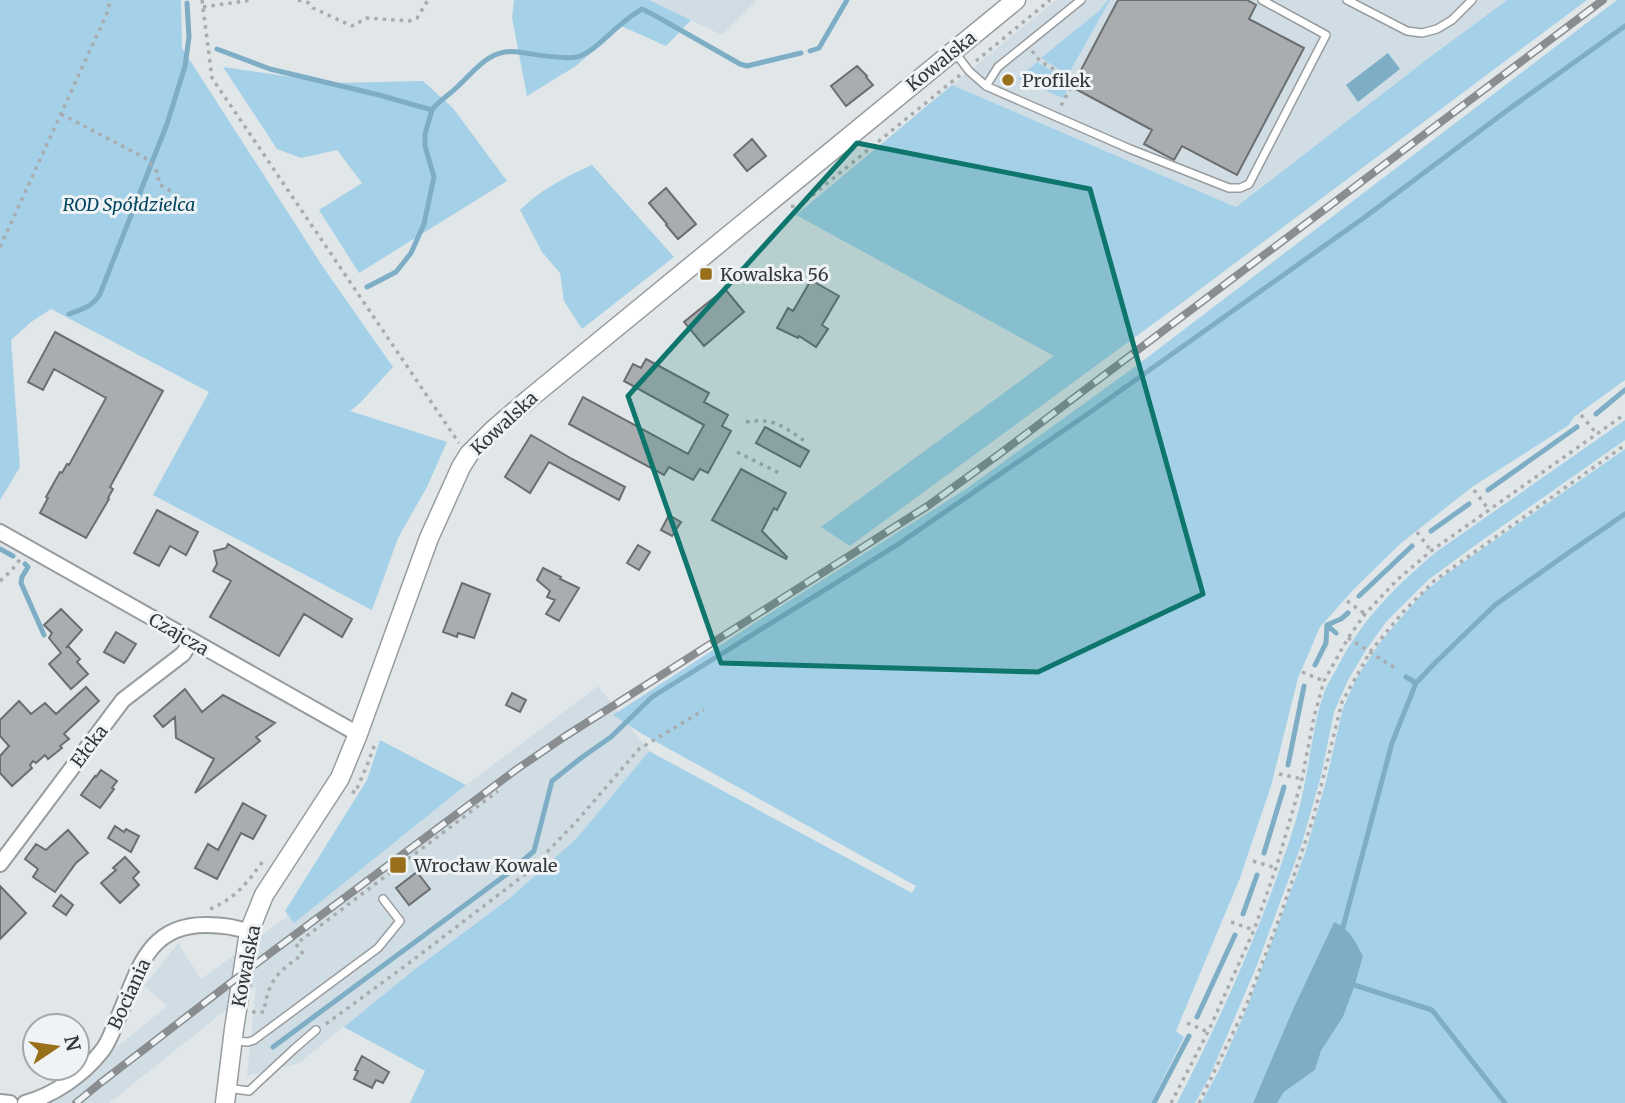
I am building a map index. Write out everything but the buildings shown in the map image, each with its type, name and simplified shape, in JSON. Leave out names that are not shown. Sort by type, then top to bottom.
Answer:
[{"type":"street","name":"Kowalska","points":[[226,1096],[249,932],[264,895],[337,783],[358,734],[429,538],[449,490],[469,454],[529,399],[1016,0]]},
{"type":"street","name":"Czajcza","points":[[0,532],[358,734]]},
{"type":"street","name":"Ełcka","points":[[0,864],[123,700],[183,654],[191,641]]},
{"type":"street","name":"Bociania","points":[[25,1103],[44,1096],[74,1078],[103,1051],[142,960],[168,933],[193,925],[238,928],[249,932]]},
{"type":"street","points":[[0,1101],[10,1103]]},
{"type":"lane","points":[[986,86],[998,67],[1081,0]]},
{"type":"lane","points":[[954,51],[986,86],[1130,149],[1229,188],[1240,188],[1249,184],[1326,35],[1262,0]]},
{"type":"lane","points":[[1347,0],[1407,31],[1422,33],[1437,29],[1452,20],[1472,0]]},
{"type":"lane","points":[[233,1041],[254,1040],[378,948],[400,921],[383,899]]},
{"type":"lane","points":[[226,1096],[249,1091],[316,1030]]},
{"type":"path","points":[[0,247],[108,11],[110,0]]},
{"type":"path","points":[[202,0],[212,78],[432,405],[469,454]]},
{"type":"path","points":[[203,7],[252,0]]},
{"type":"path","points":[[298,0],[352,26],[367,18],[416,18],[428,0]]},
{"type":"path","points":[[789,206],[798,207],[1051,0]]},
{"type":"path","points":[[1027,44],[1040,61],[1074,81],[1055,116]]},
{"type":"path","points":[[61,114],[147,159],[156,169],[159,184],[196,207]]},
{"type":"path","points":[[1171,1103],[1208,1032],[1254,930],[1276,868],[1302,779],[1324,681],[1348,638],[1365,614],[1397,580],[1431,551],[1625,414]]},
{"type":"path","points":[[1581,415],[1597,434]]},
{"type":"path","points":[[746,422],[763,419],[775,422],[808,443]]},
{"type":"path","points":[[1199,1103],[1246,1006],[1313,819],[1342,702],[1370,652],[1404,611],[1434,581],[1625,445]]},
{"type":"path","points":[[737,452],[779,473]]},
{"type":"path","points":[[1474,490],[1489,510]]},
{"type":"path","points":[[1418,532],[1431,551]]},
{"type":"path","points":[[0,582],[28,548]]},
{"type":"path","points":[[1347,601],[1365,614]]},
{"type":"path","points":[[1348,638],[1395,668]]},
{"type":"path","points":[[1302,672],[1324,681]]},
{"type":"path","points":[[316,1030],[527,873],[576,822],[639,749],[705,710]]},
{"type":"path","points":[[355,793],[378,734]]},
{"type":"path","points":[[1279,774],[1302,779]]},
{"type":"path","points":[[247,1012],[264,1012],[269,987],[283,968],[303,954],[296,944],[498,791]]},
{"type":"path","points":[[206,925],[204,911],[222,904],[243,888],[268,855]]},
{"type":"path","points":[[1253,861],[1276,868]]},
{"type":"path","points":[[1231,922],[1254,930]]},
{"type":"path","points":[[1186,1023],[1208,1032]]},
{"type":"highlighted area","points":[[857,143],[1090,189],[1203,594],[1038,672],[721,663],[628,396]]},
{"type":"shaded area","points":[[649,0],[757,0],[722,35]]},
{"type":"shaded area","points":[[1056,0],[1507,0],[1236,207],[952,85]]},
{"type":"shaded area","points":[[1388,53],[1400,69],[1358,102],[1346,85]]},
{"type":"shaded area","points":[[598,686],[649,751],[577,838],[511,897],[415,969],[299,1063],[247,1076],[256,986],[109,1103],[49,1103],[75,1082],[91,1082],[91,1068],[167,1006],[144,986],[178,943],[201,979],[288,916],[294,922],[466,785]]},
{"type":"shaded area","points":[[1334,922],[1355,940],[1363,956],[1343,1017],[1321,1051],[1315,1070],[1284,1092],[1277,1103],[1253,1103],[1293,1009]]},
{"type":"green space","name":"ROD Spółdzielca","points":[[0,0],[181,0],[182,48],[323,267],[393,367],[350,411],[447,442],[427,487],[398,538],[372,610],[153,495],[209,392],[51,309],[11,340],[20,467],[0,500]]},
{"type":"green space","points":[[514,0],[649,0],[691,20],[666,46],[621,26],[576,66],[527,96],[512,18]]},
{"type":"green space","points":[[1108,0],[1068,75],[1041,58],[1099,11]]},
{"type":"green space","points":[[1507,0],[1587,0],[1183,302],[850,546],[821,527],[1054,356],[796,215],[952,85],[1236,207]]},
{"type":"green space","points":[[1617,0],[1625,0],[1625,380],[1574,417],[1569,425],[1472,487],[1400,544],[1320,627],[1298,678],[1271,786],[1240,878],[1176,1031],[1184,1037],[1151,1103],[410,1103],[425,1071],[344,1027],[415,969],[511,897],[577,838],[649,751],[912,893],[916,886],[644,735],[613,715],[966,489],[1140,363]]},
{"type":"green space","points":[[1037,62],[1071,82],[1063,98],[1018,79]]},
{"type":"green space","points":[[223,67],[335,83],[423,81],[453,108],[507,181],[359,273],[319,210],[362,183],[337,150],[301,158],[277,149]]},
{"type":"green space","points":[[592,165],[674,257],[582,329],[564,301],[560,273],[542,252],[520,210],[554,184]]},
{"type":"green space","points":[[1625,420],[1625,440],[1428,580],[1386,622],[1366,650],[1348,680],[1334,712],[1321,776],[1302,843],[1257,965],[1209,1078],[1195,1103],[1177,1103],[1206,1046],[1258,928],[1299,807],[1322,700],[1359,631],[1407,577],[1436,552]]},
{"type":"green space","points":[[1625,449],[1625,1103],[1277,1103],[1284,1092],[1315,1070],[1321,1051],[1343,1017],[1355,985],[1363,956],[1334,922],[1253,1103],[1201,1103],[1246,1010],[1305,853],[1325,785],[1343,708],[1357,677],[1381,641],[1423,593]]},
{"type":"green space","points":[[380,740],[466,785],[294,923],[285,911],[367,780]]},
{"type":"waterway","points":[[810,51],[819,48],[847,0]]},
{"type":"waterway","points":[[69,314],[90,305],[100,294],[167,124],[185,66],[189,37],[187,3]]},
{"type":"waterway","points":[[217,49],[270,69],[432,110],[491,57],[508,52],[577,57],[595,47],[642,9],[747,66],[801,53]]},
{"type":"waterway","points":[[273,1047],[507,874],[534,851],[552,781],[611,737],[652,697],[897,545],[1089,413],[1365,217],[1625,26]]},
{"type":"waterway","points":[[367,287],[396,272],[411,253],[424,224],[434,177],[425,146],[425,134],[432,110]]},
{"type":"waterway","points":[[1596,414],[1625,390]]},
{"type":"waterway","points":[[1488,490],[1577,427]]},
{"type":"waterway","points":[[1431,531],[1469,504]]},
{"type":"waterway","points":[[1342,931],[1392,743],[1416,683],[1495,605],[1625,514]]},
{"type":"waterway","points":[[1359,596],[1412,546]]},
{"type":"waterway","points":[[0,549],[13,556]]},
{"type":"waterway","points":[[25,564],[28,567],[21,583],[44,635]]},
{"type":"waterway","points":[[1327,625],[1348,613]]},
{"type":"waterway","points":[[1327,625],[1336,633]]},
{"type":"waterway","points":[[1315,665],[1326,643],[1327,625]]},
{"type":"waterway","points":[[1406,677],[1416,683]]},
{"type":"waterway","points":[[1288,765],[1304,686]]},
{"type":"waterway","points":[[1264,853],[1284,787]]},
{"type":"waterway","points":[[1243,914],[1257,875]]},
{"type":"waterway","points":[[1197,1017],[1235,935]]},
{"type":"waterway","points":[[1351,984],[1432,1010],[1505,1103]]},
{"type":"waterway","points":[[1154,1103],[1189,1036]]},
{"type":"railway","points":[[76,1103],[229,984],[517,769],[929,505],[1603,0]]},
{"type":"place","name":"Profilek","points":[[1008,80]]},
{"type":"place","name":"Kowalska 56","points":[[706,274]]},
{"type":"place","name":"Wrocław Kowale","points":[[398,865]]}]
